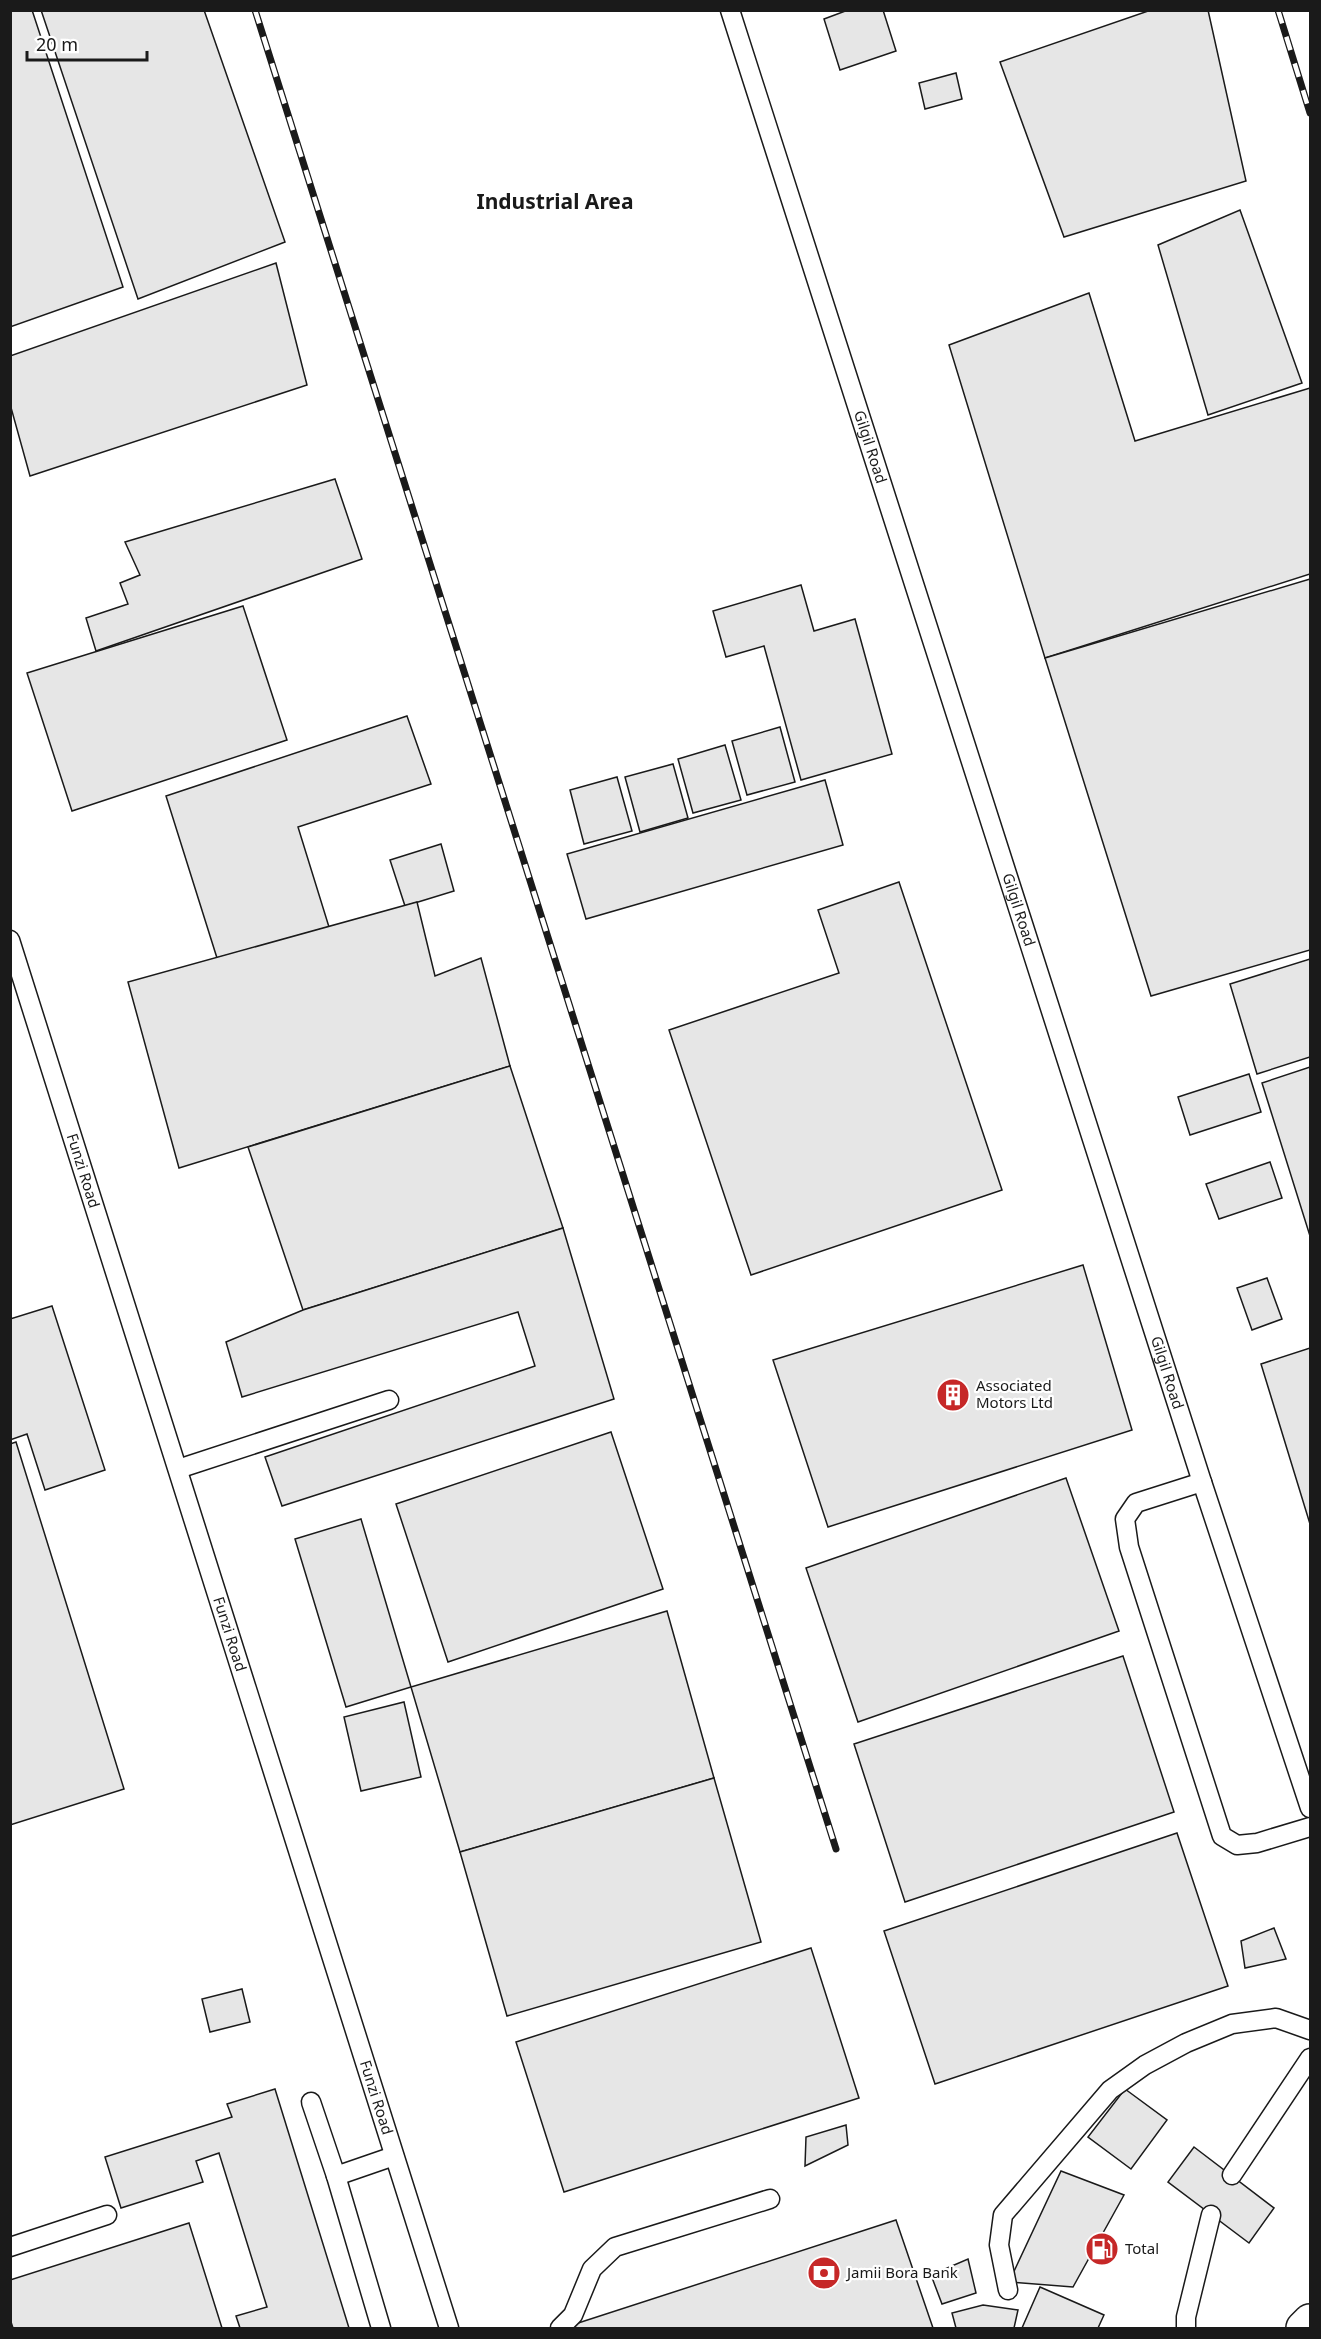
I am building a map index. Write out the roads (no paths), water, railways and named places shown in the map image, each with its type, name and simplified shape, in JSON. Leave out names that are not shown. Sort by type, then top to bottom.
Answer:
[{"type":"main road","points":[[1303,2328],[1311,2321]]},
{"type":"lane","name":"Gilgil Road","points":[[729,10],[1202,1482],[1311,1808]]},
{"type":"lane","name":"Funzi Road","points":[[10,940],[449,2328]]},
{"type":"lane","points":[[178,1469],[389,1400]]},
{"type":"lane","points":[[1202,1482],[1136,1503],[1125,1519],[1129,1547],[1222,1836],[1237,1845],[1257,1843],[1311,1827]]},
{"type":"lane","points":[[1008,2290],[999,2245],[1003,2215],[1110,2090],[1145,2065],[1186,2043],[1232,2024],[1276,2018],[1311,2030]]},
{"type":"lane","points":[[1232,2175],[1311,2058]]},
{"type":"lane","points":[[311,2102],[336,2176],[381,2328]]},
{"type":"lane","points":[[336,2176],[394,2156]]},
{"type":"lane","points":[[560,2328],[573,2315],[592,2269],[615,2247],[770,2199]]},
{"type":"lane","points":[[10,2247],[107,2215]]},
{"type":"lane","points":[[1186,2328],[1186,2317],[1211,2215]]},
{"type":"railway","points":[[255,10],[836,1849]]},
{"type":"railway","points":[[1278,10],[1310,113]]},
{"type":"place","name":"Associated Motors Ltd","points":[[953,1395]]},
{"type":"place","name":"Total","points":[[1102,2249]]},
{"type":"place","name":"Jamii Bora Bank","points":[[824,2273]]},
{"type":"district","name":"Industrial Area","points":[[555,202]]}]
